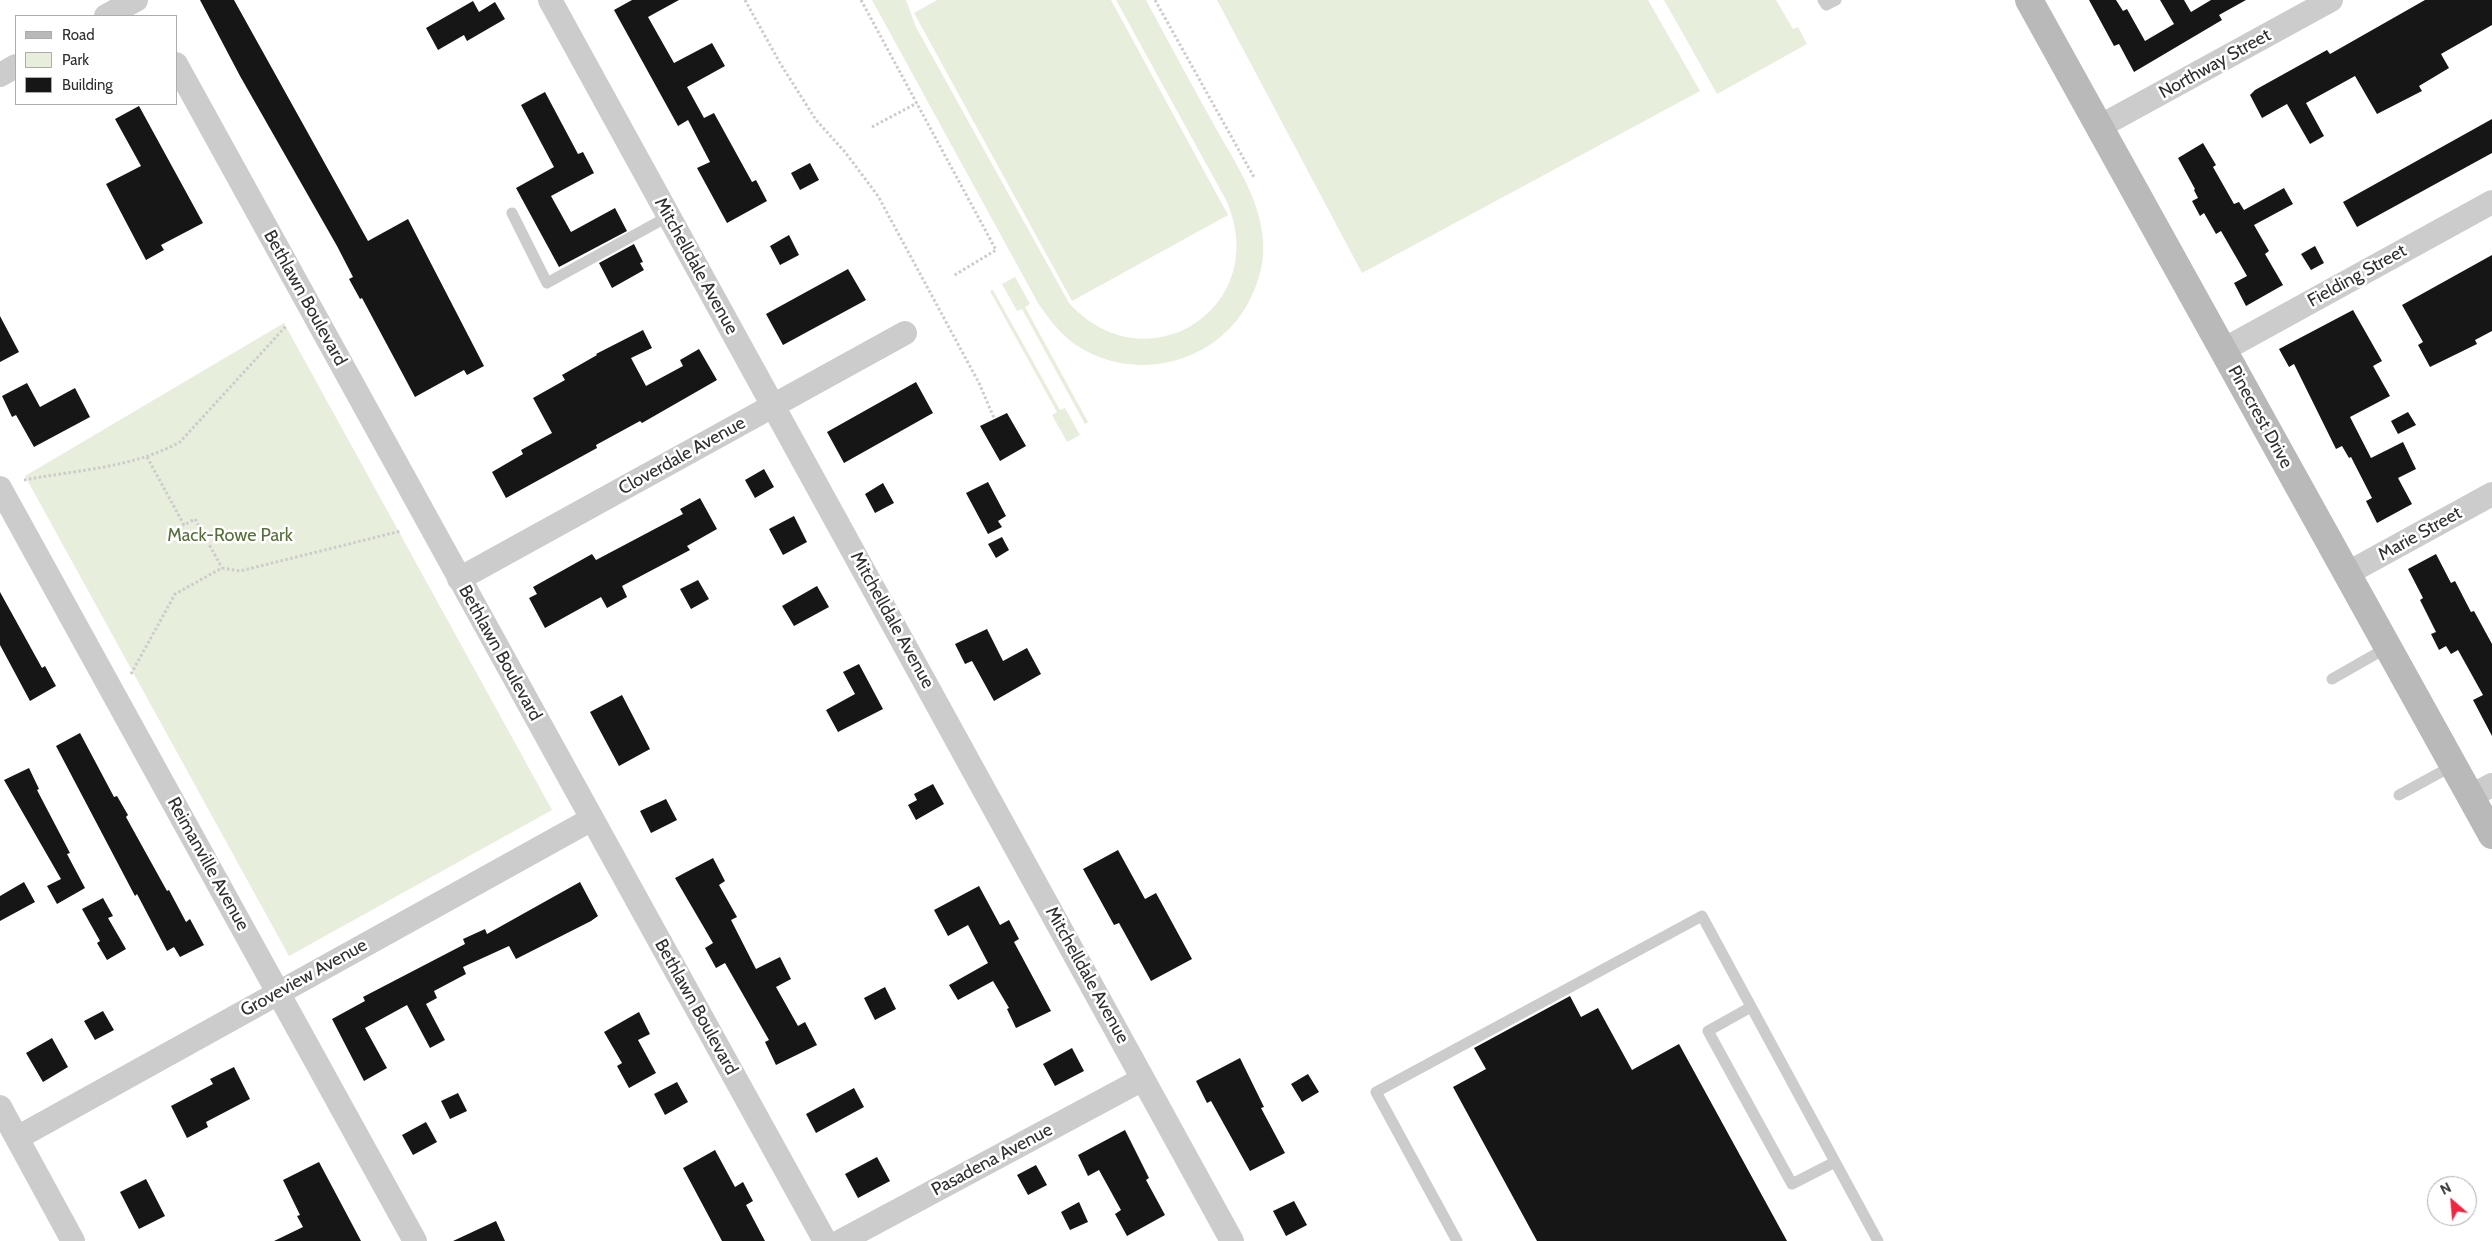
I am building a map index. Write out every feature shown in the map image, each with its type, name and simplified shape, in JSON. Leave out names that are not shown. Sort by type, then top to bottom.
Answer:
[{"type":"street","points":[[108,15],[136,0]]},
{"type":"street","points":[[141,0],[149,15]]},
{"type":"street","name":"Mitchelldale Avenue","points":[[550,0],[1232,1241]]},
{"type":"street","name":"Pinecrest Drive","points":[[2029,0],[2454,765],[2481,790],[2492,835]]},
{"type":"street","name":"Northway Street","points":[[2099,127],[2331,0]]},
{"type":"street","points":[[0,75],[15,67]]},
{"type":"street","name":"Bethlawn Boulevard","points":[[178,68],[825,1241]]},
{"type":"street","name":"Fielding Street","points":[[2223,350],[2492,202]]},
{"type":"street","name":"Cloverdale Avenue","points":[[459,579],[905,333]]},
{"type":"street","name":"Reimanville Avenue","points":[[0,488],[415,1241]]},
{"type":"street","name":"Marie Street","points":[[2348,573],[2492,494]]},
{"type":"street","name":"Groveview Avenue","points":[[17,1138],[592,819]]},
{"type":"street","name":"Pasadena Avenue","points":[[841,1241],[1143,1079]]},
{"type":"street","points":[[0,1107],[73,1241]]},
{"type":"lane","points":[[1823,0],[1826,5],[1836,0]]},
{"type":"lane","points":[[512,213],[547,283],[669,216]]},
{"type":"lane","points":[[2332,680],[2388,648]]},
{"type":"lane","points":[[2399,795],[2454,765]]},
{"type":"lane","points":[[1457,1241],[1376,1092],[1702,916],[1878,1241]]},
{"type":"lane","points":[[1751,1007],[1708,1031],[1792,1184],[1835,1162]]},
{"type":"path","points":[[745,0],[816,120],[845,152],[878,196],[979,383],[994,418]]},
{"type":"path","points":[[861,0],[996,250],[953,276]]},
{"type":"path","points":[[1155,0],[1255,179]]},
{"type":"path","points":[[872,127],[917,103]]},
{"type":"path","points":[[24,480],[147,457],[180,442],[287,325]]},
{"type":"path","points":[[147,457],[184,525],[195,519],[222,568]]},
{"type":"path","points":[[131,674],[175,594],[222,568],[240,571],[401,531]]},
{"type":"green space","points":[[872,0],[906,0],[916,27],[1069,303],[1100,328],[1133,338],[1166,336],[1195,324],[1218,302],[1233,273],[1236,238],[1226,200],[1116,0],[1146,0],[1244,179],[1257,209],[1261,224],[1263,257],[1260,274],[1247,305],[1232,326],[1214,342],[1193,354],[1170,362],[1146,365],[1122,363],[1098,357],[1076,345],[1065,336],[1038,303]]},
{"type":"green space","points":[[937,0],[1111,0],[1228,215],[1072,301],[914,13]]},
{"type":"green space","points":[[1217,0],[1648,0],[1700,91],[1362,273]]},
{"type":"green space","points":[[1664,0],[1776,0],[1793,29],[1798,27],[1807,44],[1717,94]]},
{"type":"green space","points":[[1015,277],[1030,304],[1025,307],[1088,422],[1085,424],[1022,309],[1017,311],[1002,284]]},
{"type":"green space","points":[[993,290],[1060,410],[1065,408],[1080,435],[1067,442],[1052,415],[1057,412],[990,291]]},
{"type":"green space","name":"Mack-Rowe Park","points":[[284,323],[552,810],[289,956],[25,476]]},
{"type":"building","points":[[200,0],[234,0],[368,241],[408,219],[484,366],[467,375],[464,370],[415,397],[362,298],[360,299],[349,279],[353,277],[337,246],[240,76]]},
{"type":"building","points":[[632,0],[679,0],[648,17],[674,63],[712,43],[725,66],[687,87],[704,118],[714,113],[752,182],[756,180],[767,201],[727,223],[697,168],[710,162],[688,120],[678,126],[614,10]]},
{"type":"building","points":[[2089,0],[2116,0],[2123,11],[2127,9],[2145,41],[2174,24],[2160,0],[2184,0],[2191,12],[2211,0],[2246,0],[2219,15],[2222,20],[2134,72],[2119,44],[2114,46]]},
{"type":"building","points":[[2425,0],[2492,0],[2492,25],[2441,54],[2449,68],[2419,86],[2422,91],[2377,114],[2355,76],[2306,103],[2324,136],[2310,144],[2287,104],[2262,118],[2250,95],[2255,90],[2327,50],[2330,54]]},
{"type":"building","points":[[473,1],[479,12],[495,2],[505,19],[467,41],[464,35],[438,50],[426,28]]},
{"type":"building","points":[[545,92],[578,154],[583,152],[594,173],[551,196],[571,232],[615,208],[627,231],[559,267],[516,188],[554,167],[521,105]]},
{"type":"building","points":[[139,106],[203,223],[161,245],[164,250],[146,260],[106,184],[141,166],[115,119]]},
{"type":"building","points":[[2492,119],[2492,153],[2357,227],[2343,202]]},
{"type":"building","points":[[2203,143],[2216,165],[2213,167],[2234,204],[2239,202],[2244,210],[2284,188],[2293,204],[2254,225],[2269,251],[2265,254],[2283,285],[2246,306],[2234,283],[2247,276],[2221,231],[2216,234],[2204,213],[2200,216],[2192,201],[2198,198],[2195,189],[2178,158]]},
{"type":"building","points":[[810,163],[819,180],[800,190],[791,173]]},
{"type":"building","points":[[789,235],[799,255],[780,265],[770,246]]},
{"type":"building","points":[[634,244],[643,262],[640,263],[644,270],[612,288],[599,263]]},
{"type":"building","points":[[2315,246],[2324,263],[2311,270],[2301,254]]},
{"type":"building","points":[[2492,255],[2492,331],[2475,340],[2477,344],[2430,367],[2418,345],[2423,342],[2402,305]]},
{"type":"building","points":[[848,269],[866,300],[783,345],[766,314]]},
{"type":"building","points":[[2353,310],[2382,361],[2373,366],[2390,396],[2350,417],[2371,458],[2403,442],[2416,469],[2398,478],[2412,504],[2377,523],[2366,501],[2372,498],[2351,457],[2349,458],[2342,446],[2336,449],[2294,364],[2289,367],[2279,349]]},
{"type":"building","points":[[0,316],[19,352],[0,362]]},
{"type":"building","points":[[643,330],[652,348],[631,358],[646,386],[683,366],[680,360],[699,349],[717,380],[642,423],[640,421],[596,445],[597,448],[506,498],[492,472],[523,454],[521,450],[552,433],[533,398],[565,380],[562,375],[596,354]]},
{"type":"building","points":[[916,382],[933,413],[844,463],[827,432]]},
{"type":"building","points":[[27,383],[40,407],[75,388],[90,417],[34,447],[16,415],[12,417],[2,396]]},
{"type":"building","points":[[2408,412],[2416,425],[2398,434],[2391,421]]},
{"type":"building","points":[[1007,413],[1026,446],[1000,461],[980,426]]},
{"type":"building","points":[[764,469],[774,487],[755,498],[745,480]]},
{"type":"building","points":[[988,482],[1006,516],[998,521],[1002,527],[988,534],[966,493]]},
{"type":"building","points":[[883,483],[894,503],[875,513],[865,494]]},
{"type":"building","points":[[700,498],[717,529],[687,546],[690,550],[622,586],[627,597],[607,608],[601,597],[545,628],[529,598],[537,594],[533,587],[592,554],[596,560],[683,514],[680,509]]},
{"type":"building","points":[[794,516],[807,542],[783,555],[769,529]]},
{"type":"building","points":[[1002,537],[1009,550],[996,558],[988,544]]},
{"type":"building","points":[[2436,554],[2451,583],[2455,581],[2471,612],[2474,611],[2492,644],[2492,736],[2473,700],[2483,695],[2458,650],[2451,654],[2446,646],[2439,650],[2431,634],[2436,632],[2420,600],[2423,598],[2408,569]]},
{"type":"building","points":[[698,580],[709,599],[691,609],[680,589]]},
{"type":"building","points":[[817,586],[829,607],[794,626],[782,606]]},
{"type":"building","points":[[0,592],[42,668],[45,666],[56,686],[30,701],[0,645]]},
{"type":"building","points":[[987,629],[1003,661],[1027,648],[1041,674],[994,701],[972,661],[965,664],[955,644]]},
{"type":"building","points":[[859,664],[883,709],[838,732],[826,710],[855,694],[843,672]]},
{"type":"building","points":[[622,695],[650,749],[619,766],[590,712]]},
{"type":"building","points":[[80,733],[114,797],[117,796],[128,815],[126,817],[167,891],[169,890],[186,922],[190,919],[204,945],[180,957],[174,947],[167,951],[137,894],[135,896],[56,746]]},
{"type":"building","points":[[29,768],[39,789],[37,790],[70,853],[67,854],[85,888],[57,904],[47,886],[61,879],[4,780]]},
{"type":"building","points":[[933,784],[944,804],[916,820],[908,805],[917,800],[914,794]]},
{"type":"building","points":[[666,799],[677,820],[651,833],[640,811]]},
{"type":"building","points":[[1118,850],[1145,899],[1156,893],[1192,959],[1151,981],[1119,923],[1114,925],[1083,869]]},
{"type":"building","points":[[713,858],[725,881],[719,885],[737,917],[731,920],[756,969],[780,957],[791,979],[776,987],[798,1026],[805,1022],[817,1045],[776,1065],[765,1042],[769,1040],[725,963],[716,968],[705,948],[713,943],[675,878]]},
{"type":"building","points":[[24,882],[35,902],[0,921],[0,896]]},
{"type":"building","points":[[580,882],[598,916],[516,959],[509,946],[463,967],[466,974],[434,991],[437,998],[426,1004],[445,1040],[430,1048],[407,1005],[365,1028],[387,1068],[364,1081],[332,1019],[365,1001],[363,997],[465,944],[463,939],[485,929],[487,934]]},
{"type":"building","points":[[979,886],[1000,925],[1009,920],[1019,939],[1014,942],[1051,1011],[1016,1028],[1007,1009],[1009,1008],[993,981],[958,1000],[949,985],[988,963],[968,925],[948,936],[934,910]]},
{"type":"building","points":[[103,898],[113,916],[108,918],[126,949],[107,960],[97,943],[100,941],[82,909]]},
{"type":"building","points":[[885,987],[896,1009],[875,1020],[864,998]]},
{"type":"building","points":[[1570,996],[1581,1017],[1598,1008],[1632,1070],[1679,1044],[1787,1241],[1537,1241],[1453,1087],[1486,1069],[1474,1048]]},
{"type":"building","points":[[103,1011],[114,1030],[95,1040],[84,1021]]},
{"type":"building","points":[[639,1012],[650,1034],[638,1040],[656,1073],[629,1088],[617,1066],[622,1063],[604,1032]]},
{"type":"building","points":[[52,1038],[68,1067],[43,1082],[26,1053]]},
{"type":"building","points":[[1072,1048],[1084,1071],[1055,1086],[1043,1064]]},
{"type":"building","points":[[1240,1058],[1264,1107],[1261,1108],[1285,1153],[1250,1171],[1211,1101],[1207,1103],[1196,1081]]},
{"type":"building","points":[[234,1067],[250,1099],[206,1122],[208,1127],[187,1138],[171,1106],[213,1084],[210,1079]]},
{"type":"building","points":[[1308,1074],[1319,1092],[1302,1102],[1291,1084]]},
{"type":"building","points":[[677,1082],[688,1102],[665,1115],[654,1094]]},
{"type":"building","points":[[854,1088],[864,1107],[816,1133],[806,1114]]},
{"type":"building","points":[[458,1093],[467,1111],[450,1119],[441,1101]]},
{"type":"building","points":[[426,1122],[437,1142],[413,1155],[402,1135]]},
{"type":"building","points":[[1125,1130],[1149,1178],[1146,1180],[1165,1215],[1127,1236],[1115,1214],[1121,1210],[1099,1170],[1088,1176],[1078,1155]]},
{"type":"building","points":[[715,1150],[735,1187],[743,1182],[753,1201],[746,1205],[765,1241],[722,1241],[683,1168]]},
{"type":"building","points":[[877,1157],[890,1181],[858,1198],[845,1174]]},
{"type":"building","points":[[319,1162],[361,1241],[274,1241],[303,1227],[297,1216],[300,1215],[283,1180]]},
{"type":"building","points":[[1036,1165],[1047,1185],[1028,1195],[1017,1175]]},
{"type":"building","points":[[146,1179],[165,1216],[139,1229],[120,1192]]},
{"type":"building","points":[[1294,1201],[1307,1225],[1286,1236],[1273,1211]]},
{"type":"building","points":[[1079,1202],[1088,1222],[1070,1230],[1061,1212]]},
{"type":"building","points":[[496,1221],[505,1241],[453,1241]]}]
